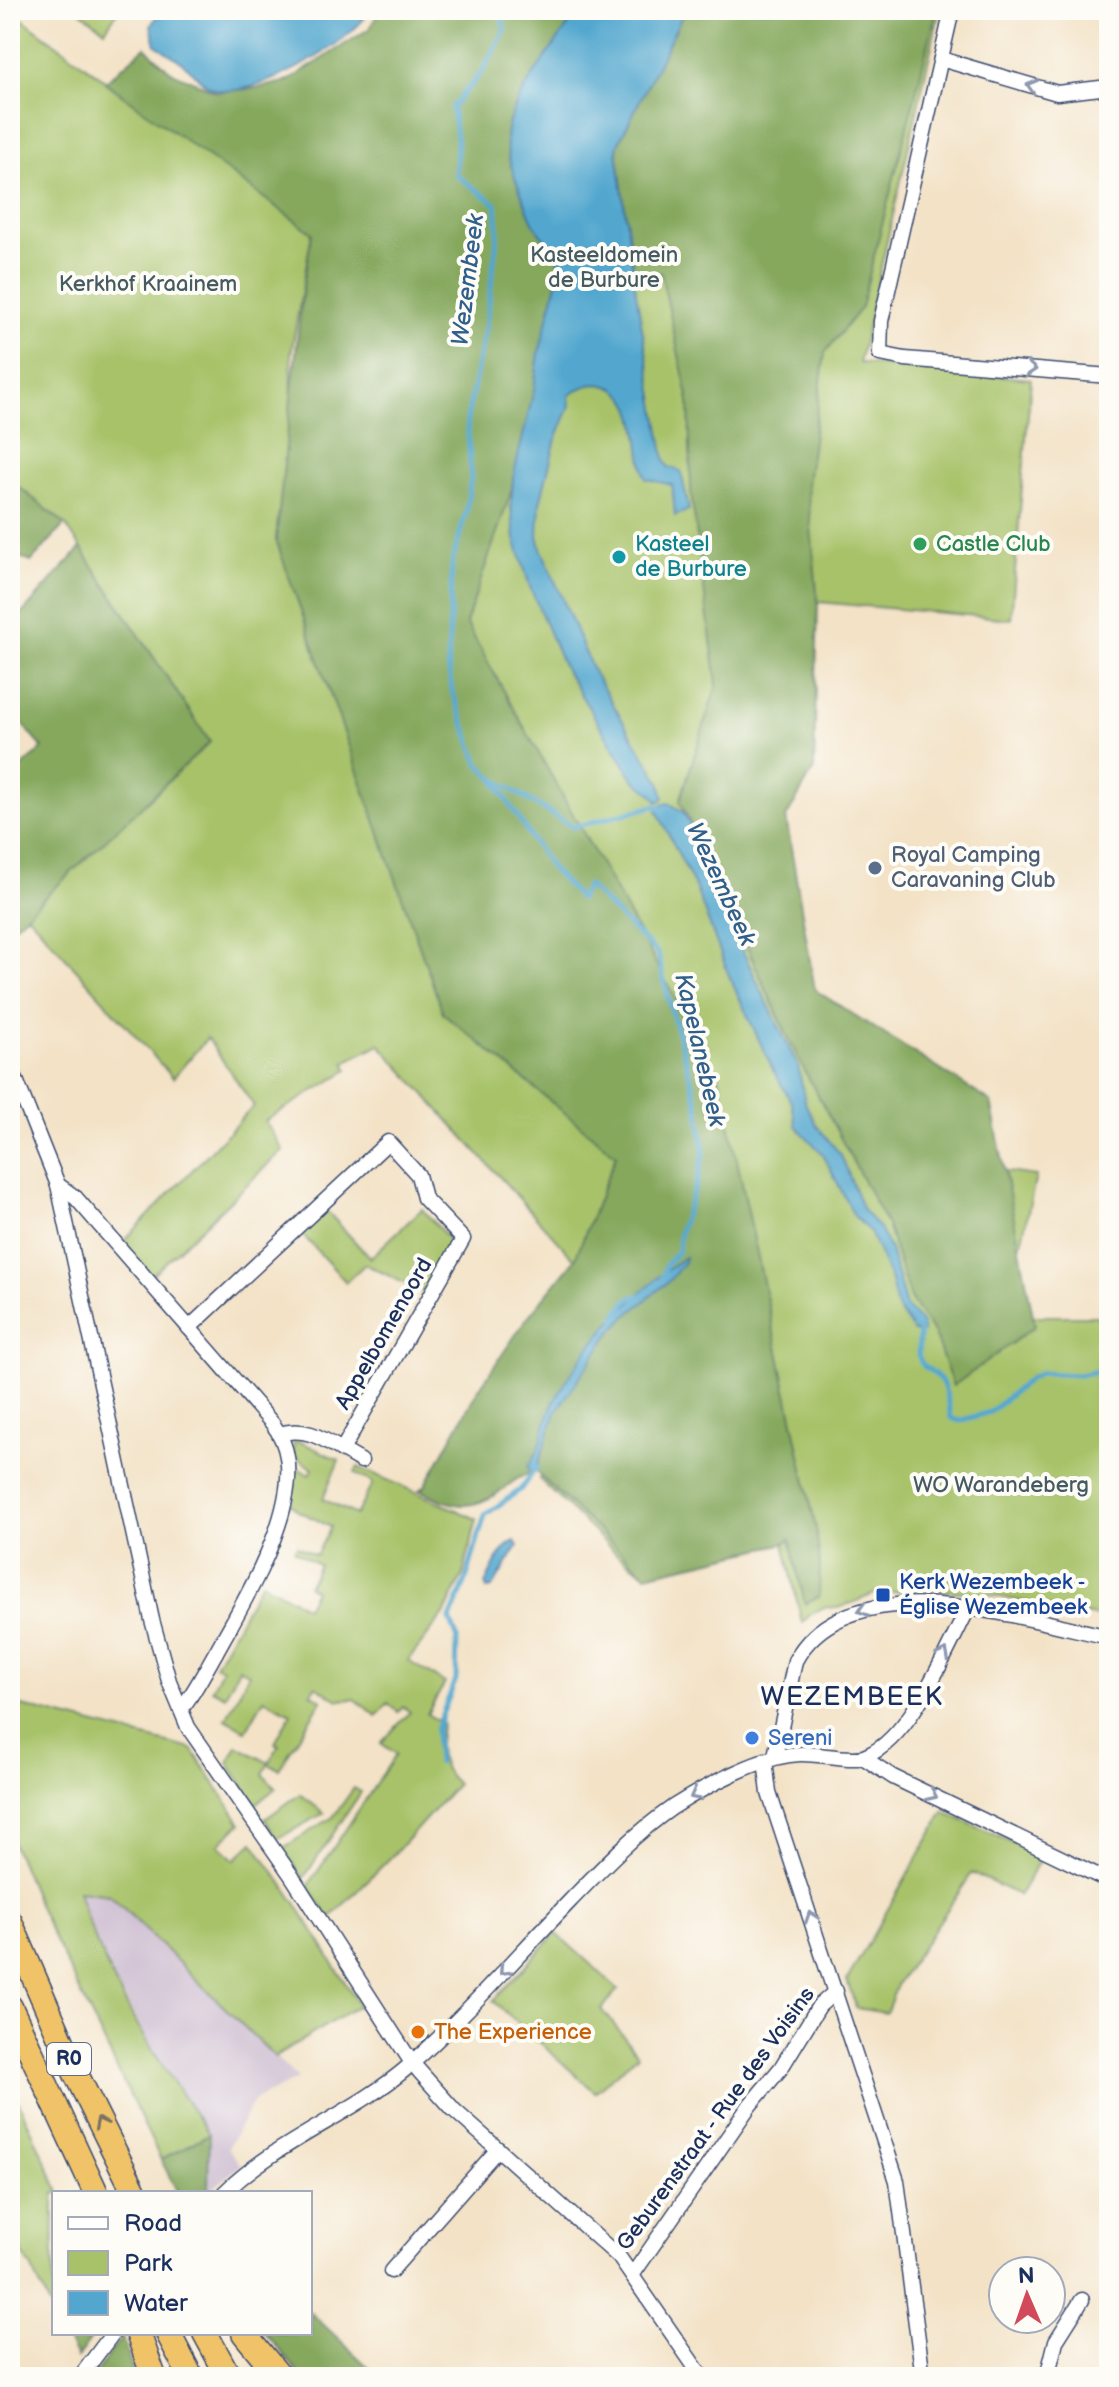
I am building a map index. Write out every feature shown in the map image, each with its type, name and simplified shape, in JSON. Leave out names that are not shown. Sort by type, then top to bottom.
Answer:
[{"type":"highway","name":"R0","points":[[10,1922],[76,2074],[134,2191]]},
{"type":"highway","name":"R0","points":[[10,2007],[95,2191]]},
{"type":"highway","points":[[139,2335],[154,2377]]},
{"type":"highway","points":[[169,2335],[191,2377]]},
{"type":"highway","points":[[206,2335],[229,2377]]},
{"type":"highway","points":[[246,2335],[280,2377]]},
{"type":"street","points":[[952,10],[881,321],[880,354],[905,359],[1109,376]]},
{"type":"street","points":[[941,59],[1057,93],[1109,87]]},
{"type":"street","points":[[10,1065],[58,1185],[152,1620],[166,1673],[181,1709],[204,1751],[291,1875],[412,2063],[454,2110],[610,2247],[633,2274],[702,2377]]},
{"type":"street","name":"Appelbomenoord","points":[[189,1328],[388,1142],[418,1175],[424,1198],[463,1239],[342,1450]]},
{"type":"street","points":[[58,1185],[76,1198],[280,1434],[286,1446],[288,1466],[281,1514],[244,1600],[191,1697],[181,1709]]},
{"type":"street","points":[[280,1434],[293,1429],[307,1432],[361,1461]]},
{"type":"street","points":[[923,2377],[897,2181],[769,1793],[770,1758],[795,1661],[823,1626],[845,1616],[885,1604],[968,1609],[1026,1618],[1109,1637]]},
{"type":"street","points":[[864,1758],[894,1738],[918,1704],[968,1609]]},
{"type":"street","points":[[227,2191],[288,2144],[398,2076],[596,1874],[673,1807],[770,1758],[802,1753],[864,1758],[893,1777],[1109,1881]]},
{"type":"street","name":"Geburenstraat - Rue des Voisins","points":[[633,2274],[750,2105],[781,2068],[819,2006],[836,1991]]},
{"type":"street","points":[[391,2271],[498,2149]]},
{"type":"street","points":[[1047,2377],[1056,2341],[1082,2300]]},
{"type":"street","points":[[80,2377],[112,2335]]},
{"type":"shaded area","points":[[77,1891],[110,1895],[298,2079],[253,2101],[228,2148],[241,2165],[209,2191],[209,2133],[170,2080],[102,1957]]},
{"type":"green space","name":"Kerkhof Kraainem","points":[[10,10],[312,233],[291,354],[294,509],[278,517],[276,540],[598,1138],[616,1155],[575,1260],[379,1044],[345,1062],[348,1070],[265,1121],[283,1150],[150,1277],[122,1243],[254,1106],[207,1038],[173,1078],[26,913],[210,742],[65,524],[10,480]]},
{"type":"green space","points":[[78,10],[119,10],[105,30]]},
{"type":"green space","points":[[380,10],[579,10],[524,91],[508,125],[506,139],[514,173],[534,224],[543,237],[558,249],[560,271],[539,353],[534,390],[511,492],[466,623],[719,1076],[816,1529],[820,1564],[819,1597],[805,1604],[790,1539],[785,1543],[646,1575],[540,1476],[536,1470],[538,1458],[531,1473],[477,1503],[449,1503],[419,1490],[425,1486],[476,1393],[527,1318],[575,1259],[616,1155],[443,1013],[276,540],[303,286],[312,233],[105,82],[145,47],[170,71],[217,92],[288,81],[370,28]]},
{"type":"green space","name":"Kasteeldomein de Burbure","points":[[406,10],[940,10],[859,363],[1031,379],[1011,619],[818,602],[698,840],[792,1046],[965,1166],[1036,1176],[1005,1316],[1109,1316],[1109,1619],[981,1593],[928,1590],[877,1593],[839,1608],[824,1607],[802,1623],[784,1543],[646,1575],[617,1554],[539,1479],[664,1243],[688,1218],[480,987]]},
{"type":"green space","points":[[685,10],[937,10],[861,307],[825,353],[807,484],[818,603],[814,769],[786,818],[815,990],[991,1102],[1035,1326],[953,1386],[934,1334],[910,1298],[887,1225],[798,1058],[680,801],[717,684],[691,493],[689,401],[661,273],[634,275],[617,151]]},
{"type":"green space","points":[[10,480],[65,524],[31,562],[10,552]]},
{"type":"green space","points":[[81,548],[210,742],[10,930],[10,778],[43,748],[10,710],[10,627]]},
{"type":"green space","points":[[324,1208],[370,1258],[422,1209],[448,1238],[450,1246],[424,1293],[365,1264],[346,1282],[299,1231]]},
{"type":"green space","points":[[294,1442],[301,1442],[339,1460],[323,1499],[356,1515],[373,1483],[355,1473],[358,1467],[477,1519],[463,1575],[445,1613],[408,1661],[445,1683],[427,1714],[442,1723],[440,1756],[446,1771],[457,1784],[396,1852],[330,1918],[308,1886],[396,1754],[381,1743],[410,1712],[403,1707],[398,1712],[388,1703],[377,1716],[355,1699],[339,1700],[315,1686],[311,1693],[322,1700],[279,1769],[268,1764],[263,1774],[276,1788],[256,1804],[228,1763],[237,1746],[269,1763],[279,1745],[275,1743],[291,1713],[264,1699],[246,1731],[226,1719],[249,1673],[239,1668],[225,1696],[212,1689],[222,1669],[215,1665],[261,1582],[306,1607],[315,1590],[308,1586],[319,1565],[294,1550],[297,1546],[316,1555],[331,1527],[298,1511],[291,1504],[292,1464],[309,1475],[313,1469],[293,1455]]},
{"type":"green space","points":[[10,1703],[192,1749],[241,1823],[219,1844],[234,1860],[253,1842],[296,1903],[359,2005],[275,2057],[110,1895],[78,1891],[102,1955],[133,2017],[209,2134],[161,2160],[41,1911],[10,1837]]},
{"type":"green space","points":[[354,1788],[361,1792],[303,1879],[283,1848],[333,1817]]},
{"type":"green space","points":[[300,1794],[324,1813],[277,1839],[265,1819]]},
{"type":"green space","points":[[944,1812],[1042,1856],[1019,1895],[972,1873],[898,1983],[886,2013],[856,2008],[847,1980]]},
{"type":"green space","points":[[556,1933],[618,1989],[602,2009],[638,2055],[595,2092],[493,2001]]},
{"type":"green space","points":[[10,2083],[59,2191],[52,2191],[52,2310],[10,2233]]},
{"type":"green space","points":[[209,2134],[208,2191],[177,2191],[161,2160]]},
{"type":"green space","points":[[312,2314],[379,2377],[302,2377],[267,2335],[312,2335]]},
{"type":"green space","points":[[65,2335],[94,2335],[77,2358]]},
{"type":"green space","points":[[122,2337],[135,2377],[97,2377],[95,2374]]},
{"type":"water","points":[[160,10],[370,10],[344,38],[323,53],[276,78],[232,90],[207,85],[183,63],[156,45],[151,26]]},
{"type":"water","points":[[579,10],[685,10],[617,151],[636,293],[665,460],[669,467],[681,471],[689,510],[675,516],[672,485],[646,479],[636,424],[626,399],[617,390],[599,384],[590,385],[569,396],[570,406],[556,439],[540,503],[538,535],[594,673],[660,782],[664,798],[658,802],[634,780],[564,668],[530,587],[515,539],[511,507],[513,478],[560,271],[558,249],[538,231],[511,167],[506,139],[508,124],[535,73]]},
{"type":"water","points":[[669,803],[682,811],[687,819],[744,954],[798,1066],[806,1105],[817,1126],[841,1155],[863,1210],[879,1228],[890,1249],[906,1307],[921,1322],[923,1332],[914,1332],[897,1308],[891,1281],[870,1232],[854,1216],[823,1154],[796,1126],[792,1103],[730,978],[695,887],[657,811],[660,805]]},
{"type":"water","points":[[685,1257],[669,1281],[623,1319],[608,1336],[556,1412],[537,1468],[529,1470],[553,1404],[579,1361],[628,1305]]},
{"type":"water","points":[[515,1541],[518,1546],[492,1588],[487,1589],[485,1584],[497,1559]]},
{"type":"waterway","name":"Wezembeek","points":[[500,10],[505,30],[482,72],[452,107],[457,144],[456,175],[496,204],[498,230],[486,324],[467,419],[471,477],[466,512],[452,563],[448,665],[452,691],[479,764],[494,779],[573,827],[654,806],[666,808]]},
{"type":"waterway","name":"Kapelanebeek","points":[[494,780],[550,867],[580,899],[587,885],[658,954],[698,1105],[704,1153],[680,1230],[678,1251],[666,1265],[662,1279]]},
{"type":"waterway","name":"Kapelanebeek","points":[[615,1318],[628,1299],[642,1295]]},
{"type":"waterway","name":"Wezembeek","points":[[920,1328],[918,1354],[922,1365],[941,1381],[951,1418],[959,1421],[990,1412],[1029,1379],[1042,1373],[1078,1375],[1109,1369]]},
{"type":"waterway","name":"Kapelanebeek","points":[[438,1763],[436,1730],[456,1679],[457,1637],[450,1619],[465,1583],[485,1515],[520,1490],[537,1467]]},
{"type":"place","name":"Castle Club","points":[[920,544]]},
{"type":"place","name":"Kasteel de Burbure","points":[[619,557]]},
{"type":"place","name":"Royal Camping Caravaning Club","points":[[875,868]]},
{"type":"place","name":"Kerk Wezembeek - Église Wezembeek","points":[[883,1595]]},
{"type":"place","name":"Sereni","points":[[752,1738]]},
{"type":"place","name":"The Experience","points":[[418,2032]]},
{"type":"district","name":"WEZEMBEEK","points":[[852,1697]]},
{"type":"park label","name":"WO Warandeberg","points":[[1001,1485]]}]
